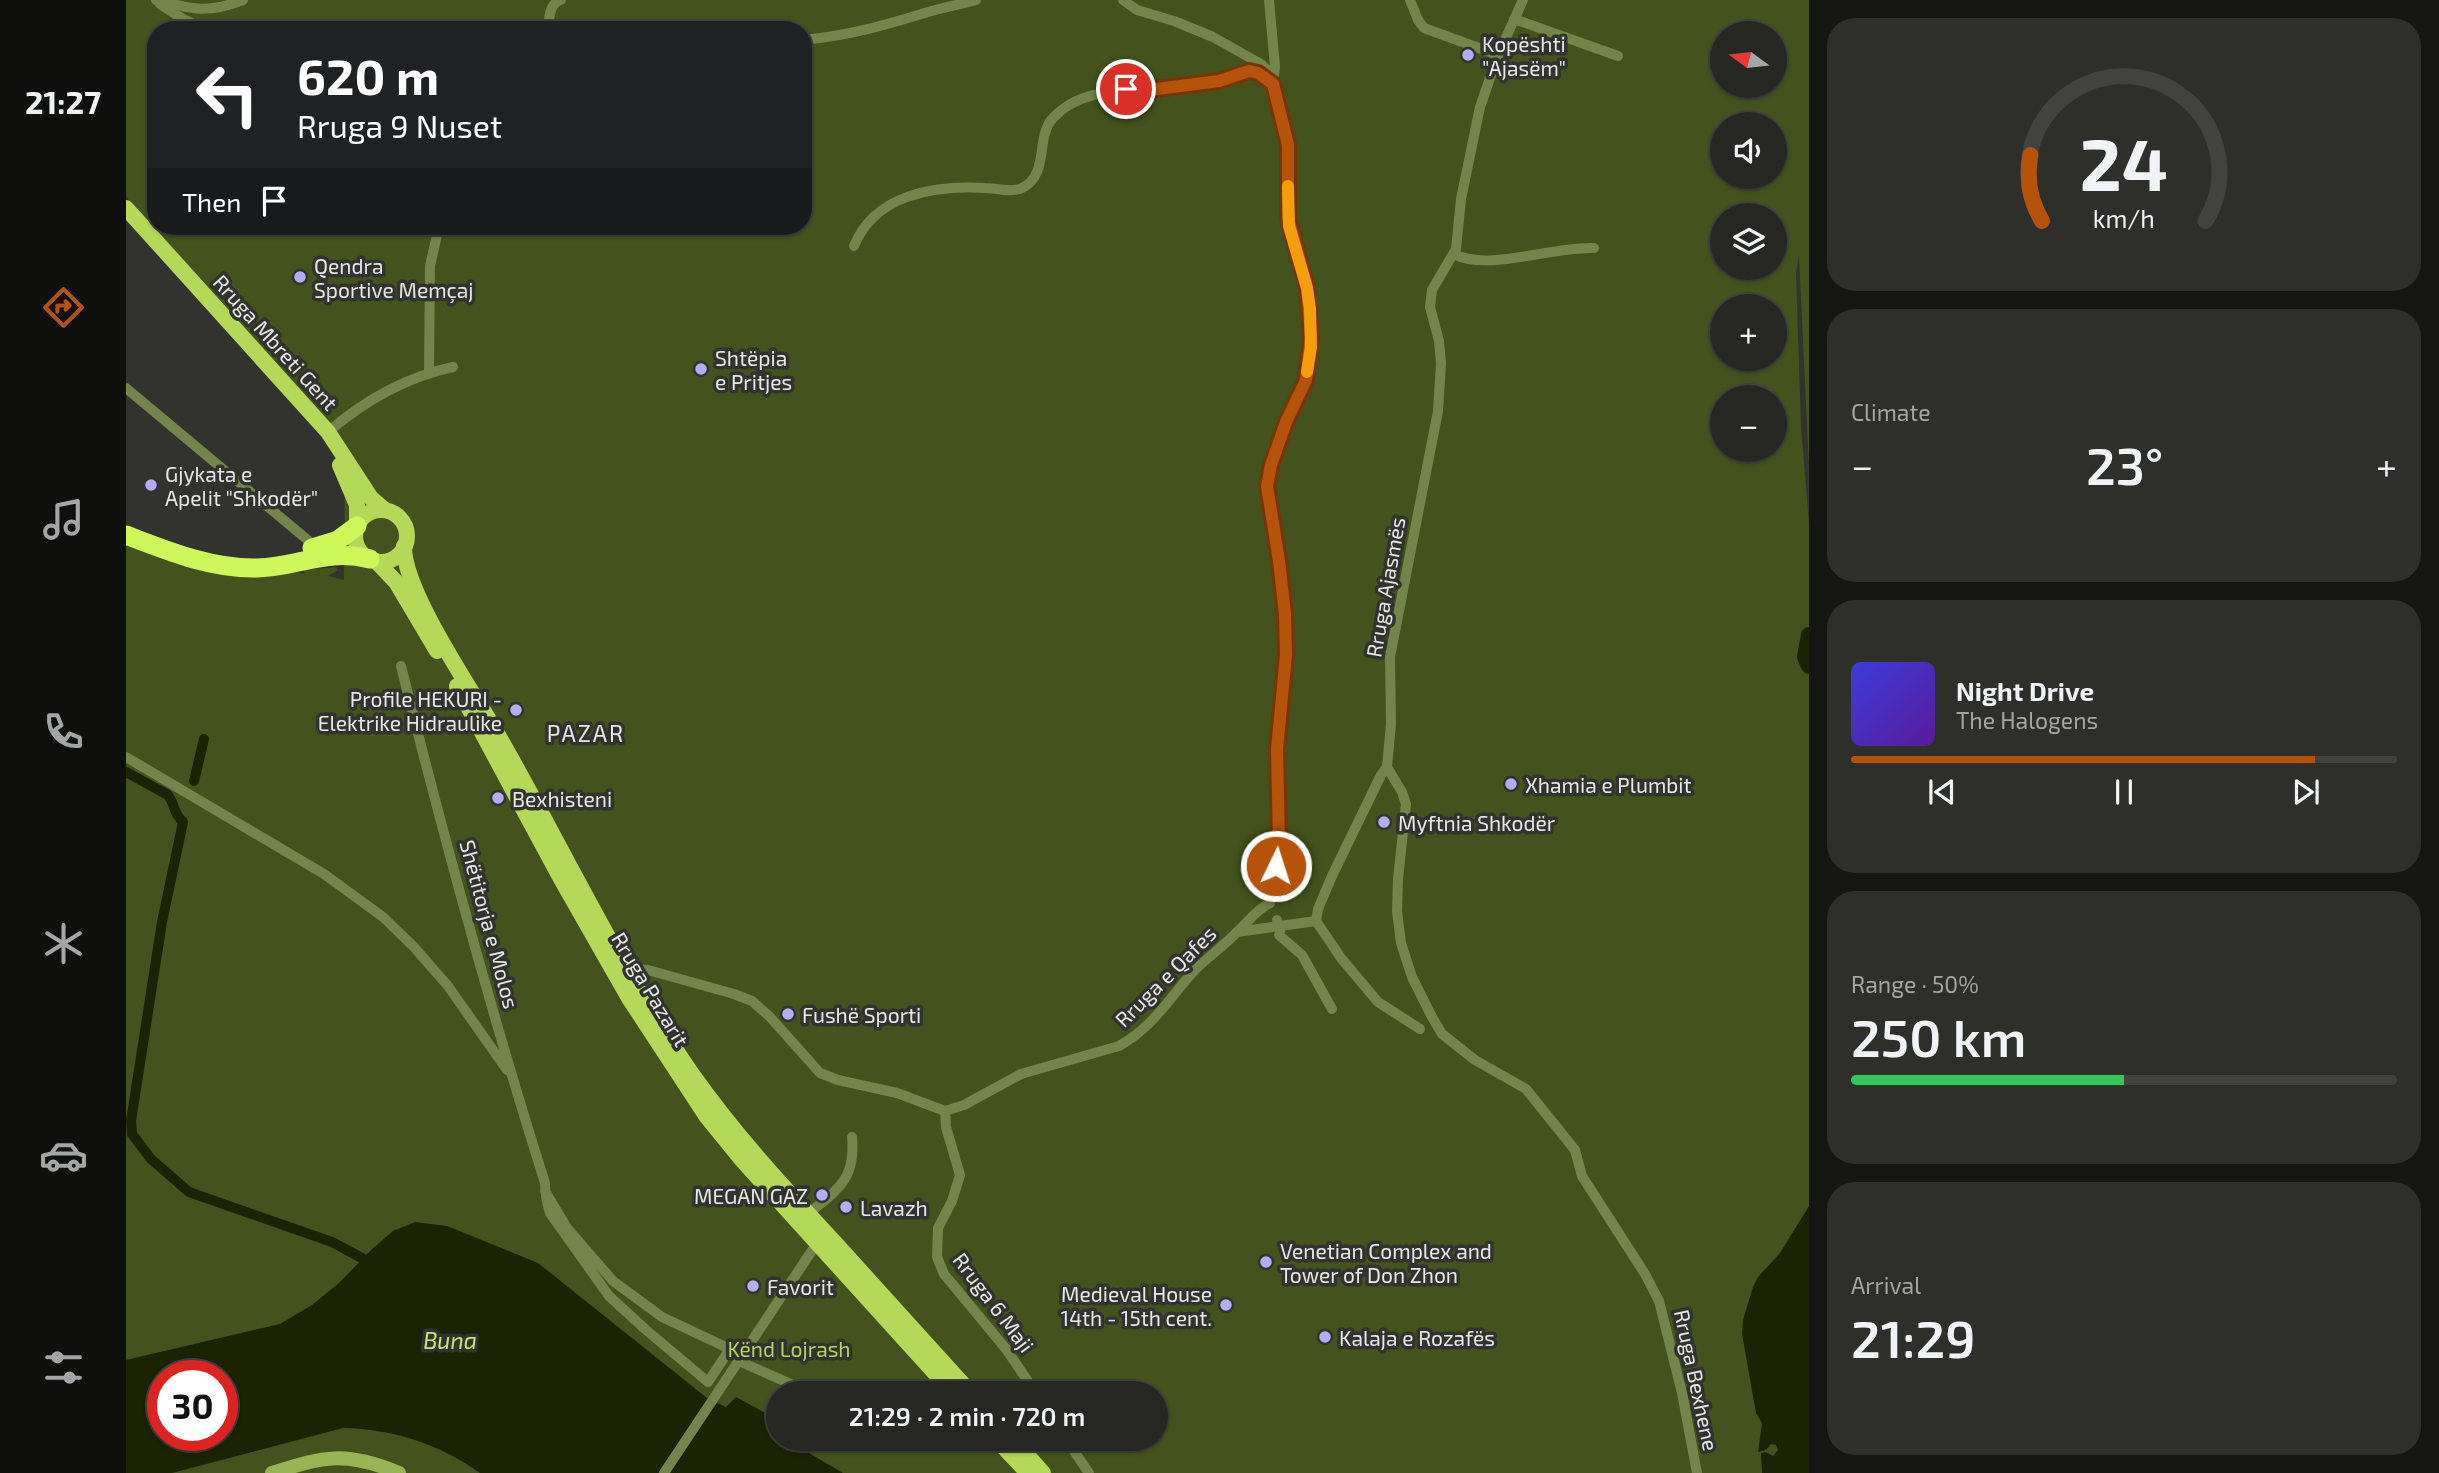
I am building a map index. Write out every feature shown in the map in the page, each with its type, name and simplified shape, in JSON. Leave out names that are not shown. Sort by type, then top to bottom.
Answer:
[{"type":"highway","points":[[126,521],[221,553],[260,555],[318,552],[347,554],[373,560]]},
{"type":"highway","points":[[126,535],[214,565],[275,567],[318,552],[357,525]]},
{"type":"main road","name":"Rruga Mbreti Gent","points":[[126,208],[147,231]]},
{"type":"main road","name":"Rruga Mbreti Gent","points":[[126,222],[328,446],[348,479],[357,505],[356,544],[362,554],[373,560]]},
{"type":"main road","name":"Rruga Mbreti Gent","points":[[150,235],[328,432],[371,498],[401,520],[405,528],[404,546]]},
{"type":"main road","points":[[357,525],[364,516],[374,511],[386,510]]},
{"type":"main road","points":[[373,560],[387,561],[398,555],[404,546]]},
{"type":"main road","name":"Rruga Pazarit","points":[[404,546],[404,559],[421,601],[510,756],[594,915],[677,1051],[726,1121],[960,1381]]},
{"type":"main road","name":"Rruga Pazarit","points":[[373,560],[396,582],[449,671],[566,888],[657,1042],[707,1117],[741,1160],[942,1381]]},
{"type":"main road","points":[[1007,1451],[1028,1473]]},
{"type":"main road","points":[[1024,1451],[1043,1473]]},
{"type":"main road","points":[[272,1473],[323,1458],[355,1458],[399,1473]]},
{"type":"street","points":[[156,0],[195,10],[214,9],[243,0]]},
{"type":"street","points":[[156,0],[167,10],[188,21]]},
{"type":"street","points":[[549,21],[552,7],[561,0]]},
{"type":"street","points":[[812,39],[892,25],[976,0]]},
{"type":"street","points":[[1123,0],[1138,10],[1213,37],[1261,64],[1269,72],[1288,145],[1288,218],[1307,288],[1311,337],[1306,380],[1286,422],[1271,465],[1267,486],[1285,614],[1286,655],[1277,749],[1279,841],[1270,904],[1279,929],[1302,955],[1332,1009]]},
{"type":"street","points":[[1269,0],[1275,66],[1273,84]]},
{"type":"street","points":[[1410,0],[1424,28],[1498,55]]},
{"type":"street","points":[[1416,12],[1423,0]]},
{"type":"street","name":"Rruga Ajasmës","points":[[1316,921],[1318,909],[1343,851],[1387,767],[1391,724],[1390,657],[1439,402],[1440,350],[1430,299],[1435,282],[1454,254],[1461,199],[1483,92],[1523,0]]},
{"type":"street","points":[[1514,19],[1618,56]]},
{"type":"street","points":[[854,246],[868,221],[900,199],[951,188],[1022,188],[1032,179],[1039,167],[1050,121],[1067,107],[1087,97],[1117,89],[1148,89],[1219,81],[1249,71],[1258,73],[1273,84]]},
{"type":"street","points":[[429,372],[430,266],[437,235]]},
{"type":"street","points":[[1454,254],[1473,259],[1500,259],[1546,251],[1594,247]]},
{"type":"street","points":[[328,432],[397,385],[429,372],[453,367]]},
{"type":"street","points":[[126,388],[318,552]]},
{"type":"street","name":"Shëtitorja e Molos","points":[[401,666],[512,1078],[545,1183],[545,1191],[550,1213],[610,1296],[709,1382],[730,1349],[662,1317],[613,1281],[567,1228],[545,1191]]},
{"type":"street","points":[[126,757],[324,873],[383,917],[448,986],[512,1078]]},
{"type":"street","name":"Rruga Bexhene","points":[[1387,767],[1406,804],[1397,911],[1401,943],[1412,977],[1443,1034],[1475,1060],[1526,1089],[1575,1150],[1582,1176],[1659,1301],[1682,1393],[1697,1473]]},
{"type":"street","name":"Rruga e Qafes","points":[[945,1111],[964,1105],[1021,1074],[1119,1046],[1128,1041],[1151,1023],[1193,972],[1248,919],[1270,904]]},
{"type":"street","points":[[1316,921],[1341,958],[1378,1002],[1420,1029]]},
{"type":"street","name":"Rruga e Qafes","points":[[1237,932],[1316,921]]},
{"type":"street","points":[[629,972],[648,970],[743,998],[759,1006],[820,1073],[838,1080],[897,1093],[945,1111]]},
{"type":"street","name":"Rruga 6 Maji","points":[[945,1111],[946,1128],[960,1175],[952,1201],[937,1228],[937,1257],[944,1274],[1011,1354],[1028,1381]]},
{"type":"street","points":[[808,1214],[845,1183],[851,1159],[852,1137]]},
{"type":"street","points":[[664,1473],[817,1243]]},
{"type":"street","points":[[739,1361],[784,1381]]},
{"type":"street","points":[[1074,1451],[1089,1473]]},
{"type":"street","points":[[300,1473],[317,1467],[346,1464],[355,1458]]},
{"type":"green space","name":"Kënd Lojrash","points":[[126,0],[1809,0],[1809,468],[1799,256],[1796,273],[1801,427],[1809,523],[1809,1473],[126,1473],[126,540],[305,574],[303,570],[336,567],[338,570],[328,576],[344,580],[345,452],[149,235],[812,235],[812,21],[147,21],[147,232],[126,195]]},
{"type":"water","points":[[1809,1206],[1809,1473],[1762,1473],[1761,1453],[1766,1452],[1773,1456],[1778,1450],[1776,1445],[1771,1444],[1766,1450],[1758,1452],[1762,1423],[1756,1413],[1742,1334],[1743,1320],[1758,1277],[1780,1253]]},
{"type":"water","name":"Buna","points":[[415,1222],[447,1226],[538,1263],[707,1398],[726,1407],[736,1397],[766,1413],[766,1451],[805,1451],[843,1473],[480,1473],[449,1454],[415,1440],[379,1431],[343,1428],[172,1473],[126,1473],[126,1360],[280,1324],[312,1305],[339,1283],[393,1231]]},
{"type":"waterway","points":[[1809,635],[1805,657],[1809,666]]},
{"type":"waterway","points":[[194,781],[204,739]]},
{"type":"waterway","points":[[126,772],[168,795],[183,822],[162,922],[131,1121],[132,1134],[151,1159],[189,1192],[332,1242],[362,1258]]},
{"type":"slow traffic","points":[[1288,186],[1289,226],[1307,288],[1310,309],[1311,347],[1307,372]]},
{"type":"place","name":"Kopështi \"Ajasëm\"","points":[[1468,55]]},
{"type":"place","name":"Qendra Sportive Memçaj","points":[[300,277]]},
{"type":"place","name":"Shtëpia e Pritjes","points":[[701,369]]},
{"type":"place","name":"Gjykata e Apelit \"Shkodër\"","points":[[151,485]]},
{"type":"place","name":"Profile HEKURI - Elektrike Hidraulike","points":[[516,710]]},
{"type":"place","name":"Xhamia e Plumbit","points":[[1511,784]]},
{"type":"place","name":"Bexhisteni","points":[[498,798]]},
{"type":"place","name":"Myftnia Shkodër","points":[[1384,822]]},
{"type":"place","name":"Fushë Sporti","points":[[788,1014]]},
{"type":"place","name":"MEGAN GAZ","points":[[822,1195]]},
{"type":"place","name":"Lavazh","points":[[846,1207]]},
{"type":"place","name":"Venetian Complex and Tower of Don Zhon","points":[[1266,1262]]},
{"type":"place","name":"Favorit","points":[[753,1286]]},
{"type":"place","name":"Medieval House 14th - 15th cent.","points":[[1226,1305]]},
{"type":"place","name":"Kalaja e Rozafës","points":[[1325,1337]]},
{"type":"district","name":"PAZAR","points":[[586,733]]},
{"type":"route","points":[[1126,89],[1157,89],[1209,83],[1245,71],[1253,71],[1273,84],[1286,134],[1289,154],[1288,218],[1307,288],[1311,337],[1306,380],[1286,422],[1268,475],[1267,486],[1285,614],[1286,655],[1277,749],[1279,841],[1276,866]]}]
